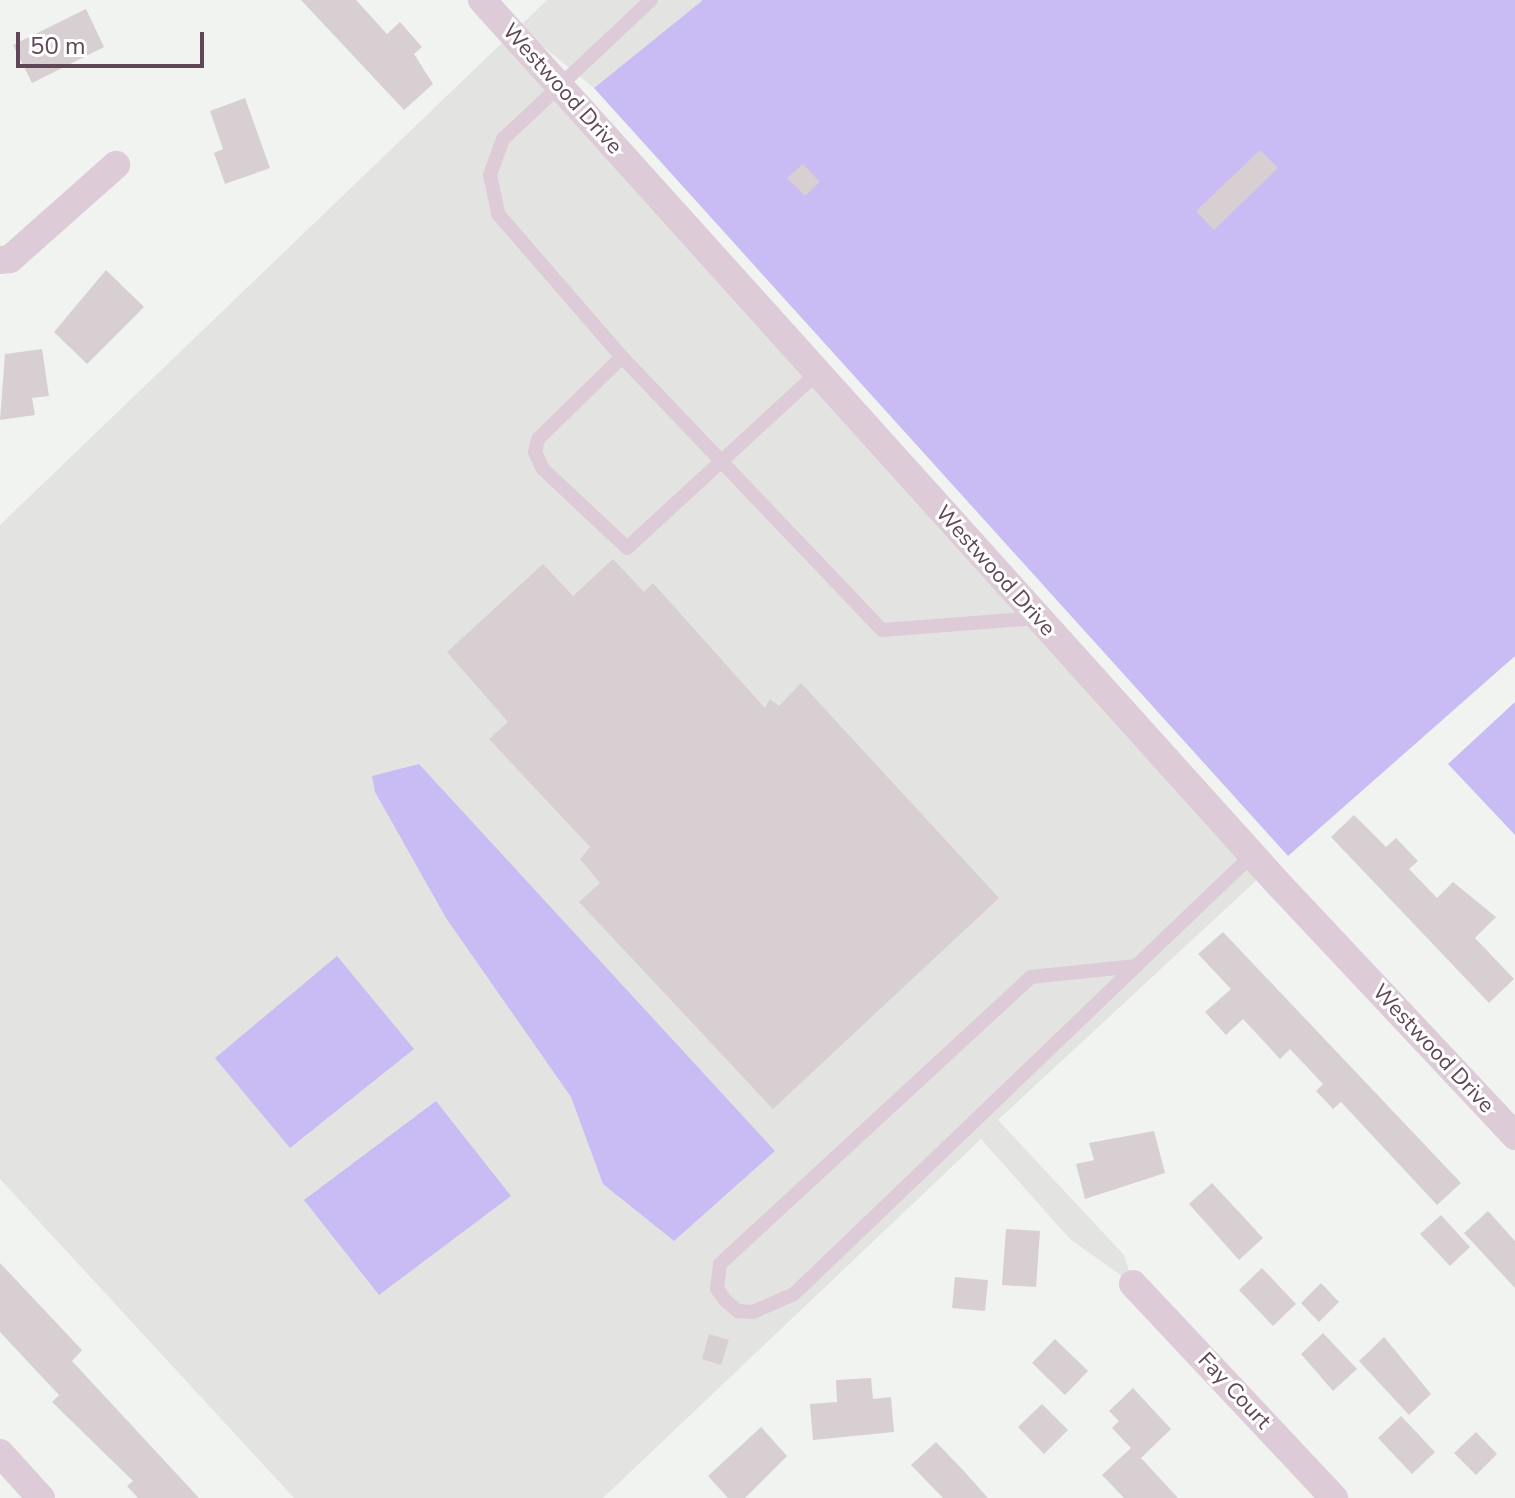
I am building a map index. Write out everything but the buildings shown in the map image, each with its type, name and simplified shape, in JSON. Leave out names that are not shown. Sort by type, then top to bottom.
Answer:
[{"type":"street","name":"Westwood Drive","points":[[482,0],[1252,855],[1515,1136]]},
{"type":"street","points":[[0,260],[10,259],[116,165]]},
{"type":"street","name":"Fay Court","points":[[1133,1284],[1334,1498]]},
{"type":"street","points":[[0,1453],[41,1498]]},
{"type":"lane","points":[[651,0],[503,139],[490,175],[498,214],[622,357],[882,630],[1038,618]]},
{"type":"lane","points":[[622,357],[538,439],[535,452],[543,469],[627,548],[817,373]]},
{"type":"lane","points":[[1136,966],[1031,977],[720,1264],[717,1289],[726,1301],[738,1311],[753,1312],[794,1294],[1252,855]]},
{"type":"shaded area","points":[[547,0],[703,0],[594,88],[519,27]]},
{"type":"shaded area","points":[[703,0],[1515,0],[1515,656],[1288,856],[594,88]]},
{"type":"shaded area","points":[[506,39],[1261,876],[998,1120],[1124,1255],[1133,1284],[1070,1239],[981,1139],[603,1498],[294,1498],[0,1179],[0,525]]},
{"type":"shaded area","points":[[1515,702],[1515,835],[1448,764]]},
{"type":"shaded area","points":[[419,764],[775,1151],[674,1241],[603,1184],[571,1097],[446,918],[375,792],[372,776]]},
{"type":"shaded area","points":[[337,956],[414,1049],[290,1148],[215,1058]]},
{"type":"shaded area","points":[[436,1101],[511,1196],[379,1295],[304,1200]]}]
